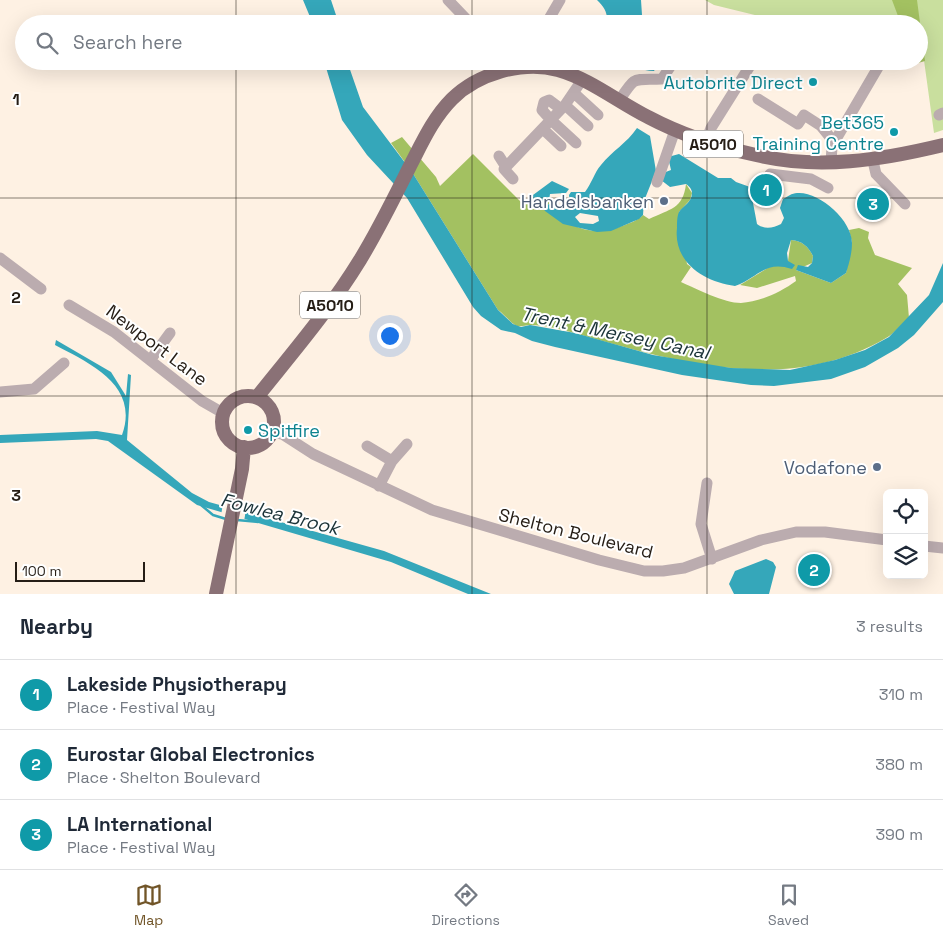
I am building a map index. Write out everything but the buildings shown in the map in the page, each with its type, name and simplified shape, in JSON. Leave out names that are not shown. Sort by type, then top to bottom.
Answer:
[{"type":"main road","name":"A5010","points":[[257,397],[339,293],[391,204],[428,132],[451,100],[490,70]]},
{"type":"main road","name":"A5010","points":[[558,70],[582,80],[675,130],[706,142],[758,156],[831,163],[872,161],[943,146]]},
{"type":"main road","points":[[241,396],[257,397],[270,408],[274,424],[272,432],[260,445],[244,448],[236,445],[226,435],[222,420],[224,413],[228,406],[241,396]]},
{"type":"main road","points":[[216,594],[242,470],[244,448]]},
{"type":"street","points":[[448,0],[463,15]]},
{"type":"street","points":[[551,15],[560,0]]},
{"type":"street","points":[[619,101],[632,82],[642,78],[662,79],[668,70]]},
{"type":"street","points":[[706,142],[711,128],[747,70]]},
{"type":"street","points":[[831,163],[834,142],[876,70]]},
{"type":"street","points":[[506,167],[563,107],[582,80]]},
{"type":"street","points":[[574,93],[598,115]]},
{"type":"street","points":[[758,99],[798,124],[804,115],[821,126],[834,142]]},
{"type":"street","points":[[576,143],[542,110],[544,102],[549,100],[563,107],[588,126]]},
{"type":"street","points":[[542,129],[561,146]]},
{"type":"street","points":[[657,182],[675,130]]},
{"type":"street","points":[[499,156],[506,167],[504,170],[513,179]]},
{"type":"street","points":[[788,160],[788,178]]},
{"type":"street","points":[[872,161],[876,174],[905,204]]},
{"type":"street","points":[[770,174],[788,178],[811,179],[828,188]]},
{"type":"street","points":[[0,258],[40,290]]},
{"type":"street","name":"Newport Lane","points":[[69,304],[114,332],[151,359],[202,401],[224,413]]},
{"type":"street","points":[[151,359],[170,333]]},
{"type":"street","points":[[0,392],[34,389],[64,363]]},
{"type":"street","name":"Shelton Boulevard","points":[[272,432],[295,440],[313,454],[432,510],[599,560],[644,571],[684,568],[761,540],[796,532],[825,532],[883,539]]},
{"type":"street","points":[[379,486],[392,461],[407,444]]},
{"type":"street","points":[[367,446],[392,461]]},
{"type":"street","points":[[707,483],[701,524],[712,559]]},
{"type":"street","points":[[928,546],[943,548]]},
{"type":"green space","points":[[705,0],[943,0],[943,130],[934,133],[925,70],[928,70],[928,15],[755,15],[714,5]]},
{"type":"green space","points":[[892,0],[917,0],[919,15],[898,15]]},
{"type":"green space","points":[[402,137],[436,177],[440,186],[473,154],[523,204],[533,195],[532,200],[543,206],[549,200],[549,204],[544,208],[572,225],[590,230],[610,230],[633,222],[643,215],[649,219],[669,210],[682,199],[686,184],[692,193],[690,200],[679,212],[687,264],[691,267],[681,282],[727,301],[741,303],[763,298],[777,293],[796,281],[795,276],[757,288],[740,285],[771,266],[788,261],[791,240],[804,245],[813,256],[812,263],[796,270],[831,283],[846,273],[852,242],[849,230],[859,228],[869,232],[868,238],[875,255],[912,268],[898,284],[907,295],[909,318],[889,336],[849,355],[811,366],[773,369],[734,368],[694,363],[655,355],[554,328],[536,325],[517,326],[498,310],[412,172],[391,143]]},
{"type":"water","points":[[303,0],[331,0],[336,15],[309,15]]},
{"type":"water","points":[[597,0],[641,0],[642,15],[607,15]]},
{"type":"water","points":[[327,70],[350,70],[363,107],[412,172],[498,310],[513,324],[521,327],[530,325],[575,333],[653,355],[731,368],[790,370],[835,360],[865,350],[889,337],[929,295],[943,263],[943,302],[914,335],[898,348],[865,367],[831,379],[774,386],[751,385],[682,375],[532,341],[515,333],[501,330],[481,316],[473,307],[407,198],[367,155],[342,120]]},
{"type":"water","points":[[637,128],[650,136],[656,171],[644,201],[643,215],[639,219],[611,231],[597,232],[563,224],[545,211],[543,208],[549,204],[561,209],[567,209],[570,205],[569,195],[571,192],[585,192],[601,165]],"holes":[[[580,213],[598,216],[599,221],[593,224],[580,223],[575,217]]]},
{"type":"water","points":[[679,154],[718,178],[731,178],[750,187],[757,224],[766,228],[781,224],[784,218],[780,208],[783,199],[791,194],[806,194],[824,202],[840,217],[851,234],[851,251],[846,273],[831,283],[796,270],[798,265],[808,267],[812,263],[813,256],[804,245],[791,240],[787,253],[788,261],[795,265],[792,269],[783,267],[768,268],[735,286],[723,284],[702,275],[685,260],[677,240],[678,214],[691,199],[691,190],[686,184],[670,187],[661,180],[663,173],[671,170],[668,157]]},
{"type":"water","points":[[552,181],[569,189],[566,193],[550,194],[549,200],[543,206],[538,205],[532,200],[533,195]]},
{"type":"water","points":[[56,340],[111,372],[126,396],[128,374],[131,375],[127,440],[192,493],[209,502],[384,551],[491,594],[468,594],[391,562],[197,505],[108,441],[96,439],[0,443],[0,435],[97,431],[122,435],[126,418],[124,402],[118,389],[96,368],[55,345]]},
{"type":"water","points":[[766,559],[773,562],[776,567],[769,594],[734,594],[729,584],[735,571]]},
{"type":"pier","points":[[223,504],[246,510],[244,521],[221,515]]},
{"type":"waterway","name":"Fowlea Brook","points":[[201,505],[213,515],[226,519]]},
{"type":"waterway","name":"Fowlea Brook","points":[[237,520],[258,522]]},
{"type":"place","name":"Autobrite Direct","points":[[813,82]]},
{"type":"place","name":"Bet365 Training Centre","points":[[894,132]]},
{"type":"place","name":"Lakeside Physiotherapy","points":[[766,190]]},
{"type":"place","name":"Handelsbanken","points":[[664,201]]},
{"type":"place","name":"LA International","points":[[873,204]]},
{"type":"place","name":"Spitfire","points":[[248,430]]},
{"type":"place","name":"Vodafone","points":[[877,467]]},
{"type":"place","name":"Eurostar Global Electronics","points":[[814,570]]},
{"type":"water label","name":"Trent & Mersey Canal","points":[[615,333]]}]
